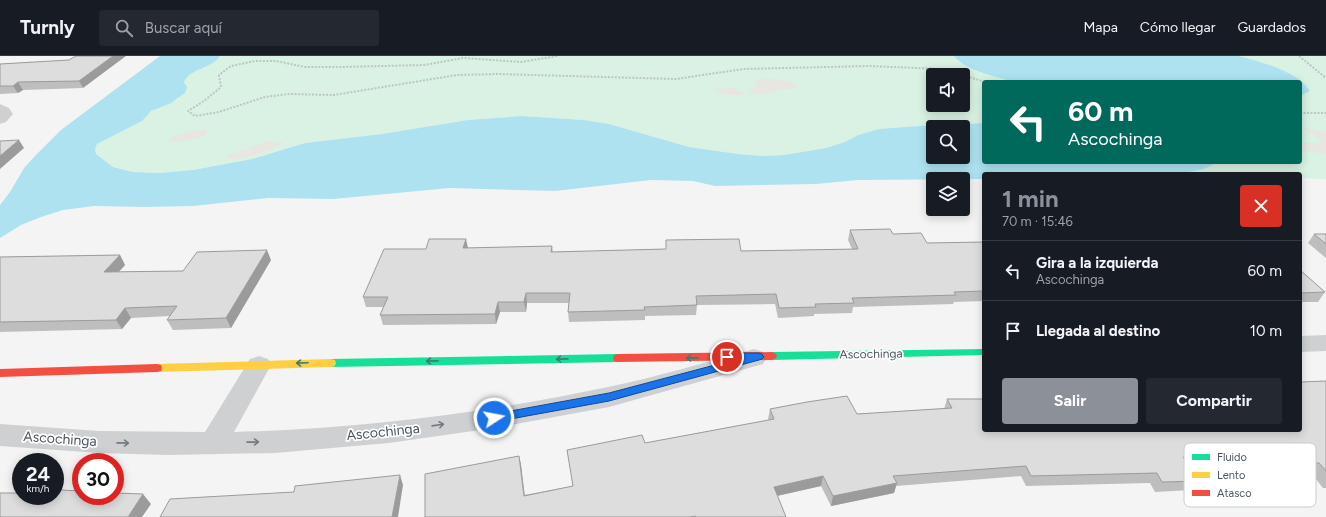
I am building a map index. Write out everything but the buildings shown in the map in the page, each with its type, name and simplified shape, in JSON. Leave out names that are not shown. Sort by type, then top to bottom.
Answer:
[{"type":"street","points":[[0,109],[4,111],[5,114],[0,119]]},
{"type":"street","points":[[1302,344],[1326,343]]},
{"type":"street","name":"Ascochinga","points":[[0,373],[259,365],[982,352]]},
{"type":"street","name":"Ascochinga","points":[[0,435],[99,442],[213,443],[275,442],[389,432],[494,418],[609,397],[759,357]]},
{"type":"street","points":[[213,443],[259,365]]},
{"type":"path","points":[[557,56],[520,62],[463,58],[424,65],[340,67],[305,67],[276,61],[255,61],[231,66],[219,75],[221,87],[204,101],[188,111],[196,116],[219,112],[265,96],[289,94],[334,95],[457,75],[676,79],[743,69],[869,66],[926,69]]},
{"type":"path","points":[[1299,56],[1326,78]]},
{"type":"path","points":[[970,77],[982,81]]},
{"type":"path","points":[[1302,113],[1326,113]]},
{"type":"green space","points":[[220,56],[1326,56],[1326,179],[1302,178],[1302,172],[1189,172],[1204,169],[1213,164],[1302,164],[1302,80],[982,80],[982,123],[970,124],[970,120],[926,120],[926,126],[879,129],[858,135],[845,142],[826,148],[784,155],[763,156],[738,154],[689,147],[609,124],[584,120],[522,116],[468,120],[382,134],[305,143],[252,159],[193,170],[159,173],[133,172],[113,167],[96,154],[95,149],[97,144],[142,121],[151,111],[178,99],[187,87],[184,82],[187,77],[212,64]]},
{"type":"sand","points":[[765,78],[788,81],[798,87],[782,89],[763,95],[748,91],[757,86],[754,80]]},
{"type":"sand","points":[[733,87],[745,94],[725,95],[713,89]]},
{"type":"sand","points":[[1302,127],[1326,132],[1326,154],[1302,150],[1302,143],[1318,143],[1322,141]]},
{"type":"sand","points":[[205,130],[208,132],[205,135],[195,139],[168,142],[171,137],[183,133]]},
{"type":"sand","points":[[269,141],[283,142],[282,144],[262,153],[241,158],[227,159],[228,155]]},
{"type":"water","points":[[160,56],[220,56],[212,64],[187,77],[184,82],[187,87],[185,93],[171,103],[151,111],[142,121],[97,144],[95,149],[96,154],[113,167],[133,172],[159,173],[193,170],[252,159],[305,143],[382,134],[468,120],[522,116],[584,120],[609,124],[689,147],[763,156],[784,155],[826,148],[845,142],[858,135],[879,129],[926,126],[926,164],[970,164],[970,124],[982,123],[982,164],[1213,165],[1204,169],[1189,172],[982,172],[982,179],[970,179],[970,172],[926,172],[926,179],[858,180],[816,184],[715,186],[693,181],[651,180],[555,191],[450,188],[333,199],[268,198],[193,206],[94,206],[63,210],[41,217],[21,225],[0,238],[0,205],[10,192],[24,168],[61,130]]},
{"type":"water","points":[[954,56],[1238,56],[1278,68],[1299,80],[1009,80],[975,70],[959,61]]},
{"type":"water","points":[[1302,82],[1304,84],[1310,91],[1302,95]]},
{"type":"traffic: fast","points":[[772,356],[982,352]]},
{"type":"traffic: fast","points":[[331,363],[618,358]]},
{"type":"traffic: slow","points":[[157,368],[331,363]]},
{"type":"traffic: jam","points":[[618,358],[772,356]]},
{"type":"traffic: jam","points":[[0,373],[157,368]]},
{"type":"route","points":[[494,418],[609,397],[759,357],[727,357]]}]
